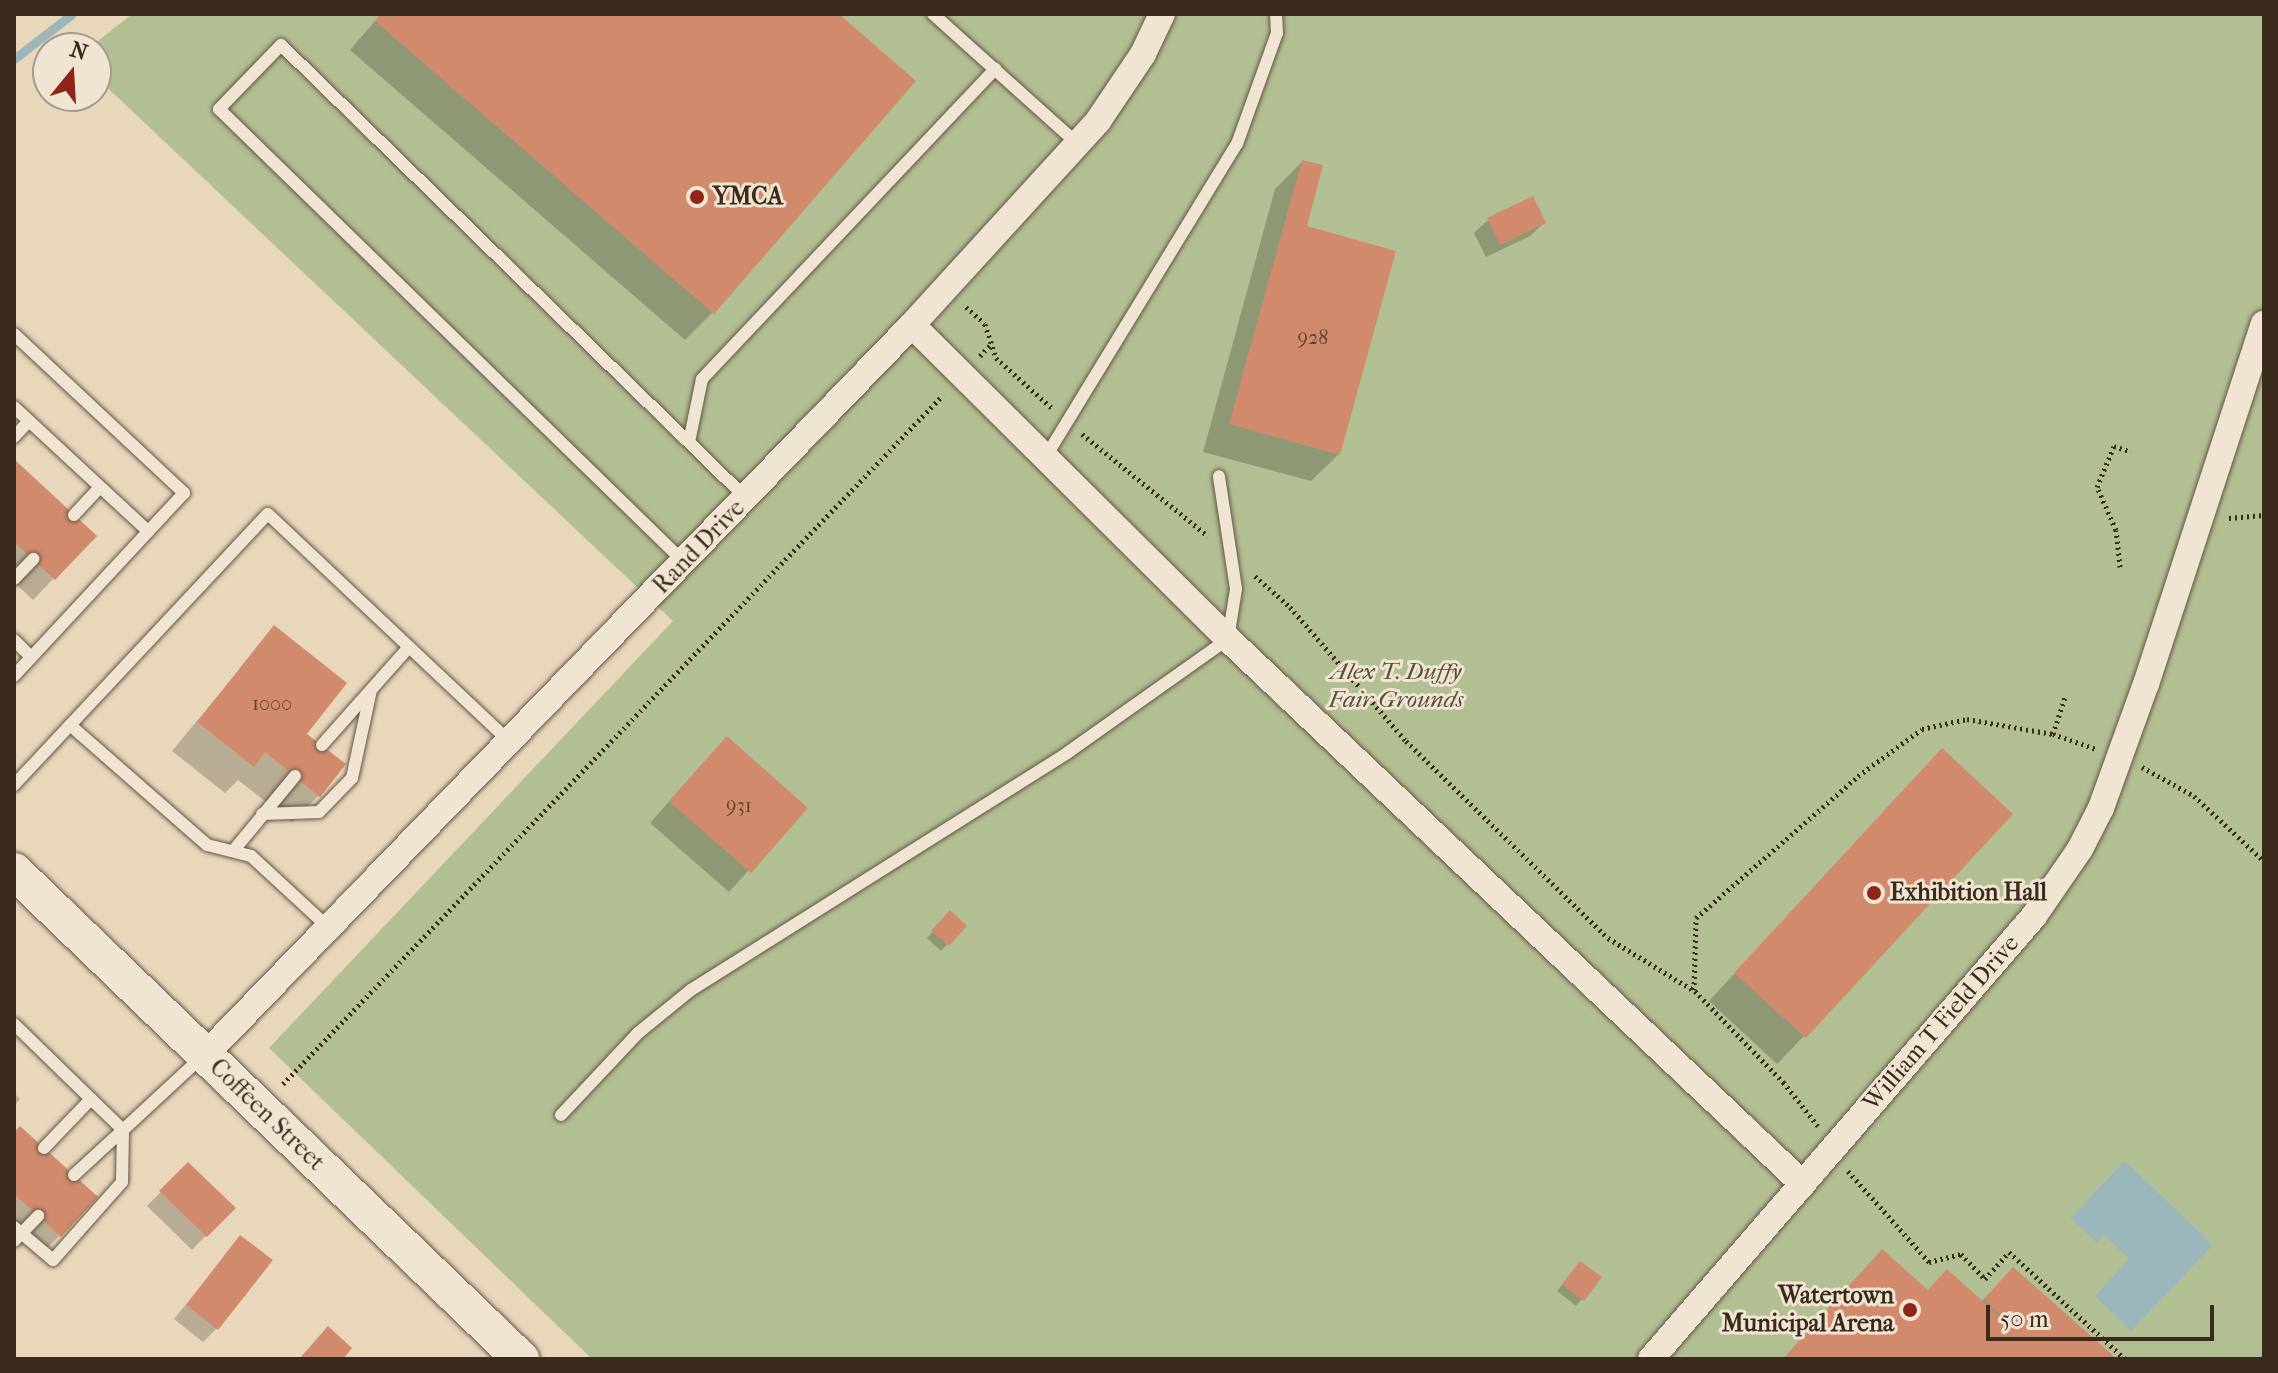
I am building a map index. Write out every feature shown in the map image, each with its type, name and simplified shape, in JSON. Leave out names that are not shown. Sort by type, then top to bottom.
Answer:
[{"type":"main road","name":"Coffeen Street","points":[[17,880],[205,1055],[521,1359]]},
{"type":"street","name":"Rand Drive","points":[[205,1055],[912,325],[1078,144],[1143,54],[1162,14]]},
{"type":"street","name":"William T Field Drive","points":[[1651,1359],[2034,916],[2080,849],[2120,757],[2264,324]]},
{"type":"street","points":[[912,325],[1044,460],[1228,639],[1803,1184]]},
{"type":"lane","points":[[933,14],[1078,144]]},
{"type":"lane","points":[[1044,460],[1237,144],[1277,33],[1276,14]]},
{"type":"lane","points":[[684,562],[219,109],[281,45],[746,498]]},
{"type":"lane","points":[[689,442],[702,379],[995,69]]},
{"type":"lane","points":[[14,334],[184,493],[14,676]]},
{"type":"lane","points":[[14,407],[148,531]]},
{"type":"lane","points":[[14,437],[29,421]]},
{"type":"lane","points":[[561,1115],[638,1033],[691,990],[1067,753],[1228,639],[1236,589],[1219,476]]},
{"type":"lane","points":[[74,515],[100,487]]},
{"type":"lane","points":[[14,785],[268,514],[510,742]]},
{"type":"lane","points":[[14,579],[33,559]]},
{"type":"lane","points":[[14,640],[31,657]]},
{"type":"lane","points":[[322,745],[409,647]]},
{"type":"lane","points":[[262,814],[319,812],[352,778],[371,690]]},
{"type":"lane","points":[[70,725],[207,845],[251,856],[329,928]]},
{"type":"lane","points":[[234,850],[295,776]]},
{"type":"lane","points":[[14,1024],[123,1130],[122,1182],[53,1260],[17,1234],[38,1216]]},
{"type":"lane","points":[[74,1175],[205,1055]]},
{"type":"lane","points":[[44,1148],[91,1099]]},
{"type":"path","points":[[945,289],[985,324],[996,358],[1067,422],[1230,554],[1290,607],[1406,741],[1608,938],[1694,990],[1784,1083],[1835,1146],[1855,1185],[1929,1262],[1961,1254],[1985,1279],[2009,1252],[2125,1359]]},
{"type":"path","points":[[260,1108],[992,343]]},
{"type":"path","points":[[2120,567],[2116,530],[2097,487],[2114,446],[2131,452]]},
{"type":"path","points":[[2053,734],[2065,697]]},
{"type":"path","points":[[1694,990],[1696,918],[1858,776],[1922,729],[1967,719],[2053,734],[2120,757],[2194,796],[2264,861]]},
{"type":"green space","name":"Alex T. Duffy Fair Grounds","points":[[132,14],[2264,14],[2264,1359],[592,1359],[269,1048],[673,621],[112,92],[112,32],[109,32]]},
{"type":"water","points":[[2125,1161],[2213,1245],[2131,1331],[2095,1296],[2129,1259],[2104,1235],[2097,1243],[2070,1218]]},
{"type":"building","name":"YMCA","points":[[382,14],[839,14],[916,81],[714,314],[375,21]]},
{"type":"building","points":[[1302,160],[1323,165],[1307,226],[1396,251],[1340,455],[1229,424]]},
{"type":"building","points":[[1533,196],[1546,223],[1500,245],[1487,218]]},
{"type":"building","points":[[14,459],[97,536],[55,580],[14,542]]},
{"type":"building","points":[[274,625],[347,683],[307,734],[346,764],[320,797],[265,752],[254,767],[197,722]]},
{"type":"building","points":[[727,736],[808,808],[751,873],[669,801]]},
{"type":"building","name":"Exhibition Hall","points":[[1942,748],[2013,814],[1806,1038],[1734,973]]},
{"type":"building","points":[[950,910],[967,926],[949,946],[931,931]]},
{"type":"building","points":[[20,1126],[98,1197],[61,1237],[14,1194],[14,1132]]},
{"type":"building","points":[[188,1162],[236,1208],[207,1237],[159,1191]]},
{"type":"building","points":[[240,1235],[273,1260],[218,1330],[186,1305]]},
{"type":"building","name":"Watertown Municipal Arena","points":[[1882,1249],[1928,1290],[1947,1269],[2007,1323],[1984,1299],[2013,1267],[2117,1359],[1783,1359]]},
{"type":"building","points":[[1580,1261],[1602,1277],[1584,1301],[1562,1284]]},
{"type":"building","points":[[328,1326],[352,1348],[343,1359],[299,1359]]},
{"type":"waterway","points":[[14,59],[72,14]]},
{"type":"place","name":"YMCA","points":[[697,197]]},
{"type":"place","name":"Exhibition Hall","points":[[1874,893]]},
{"type":"place","name":"Watertown Municipal Arena","points":[[1910,1310]]}]
